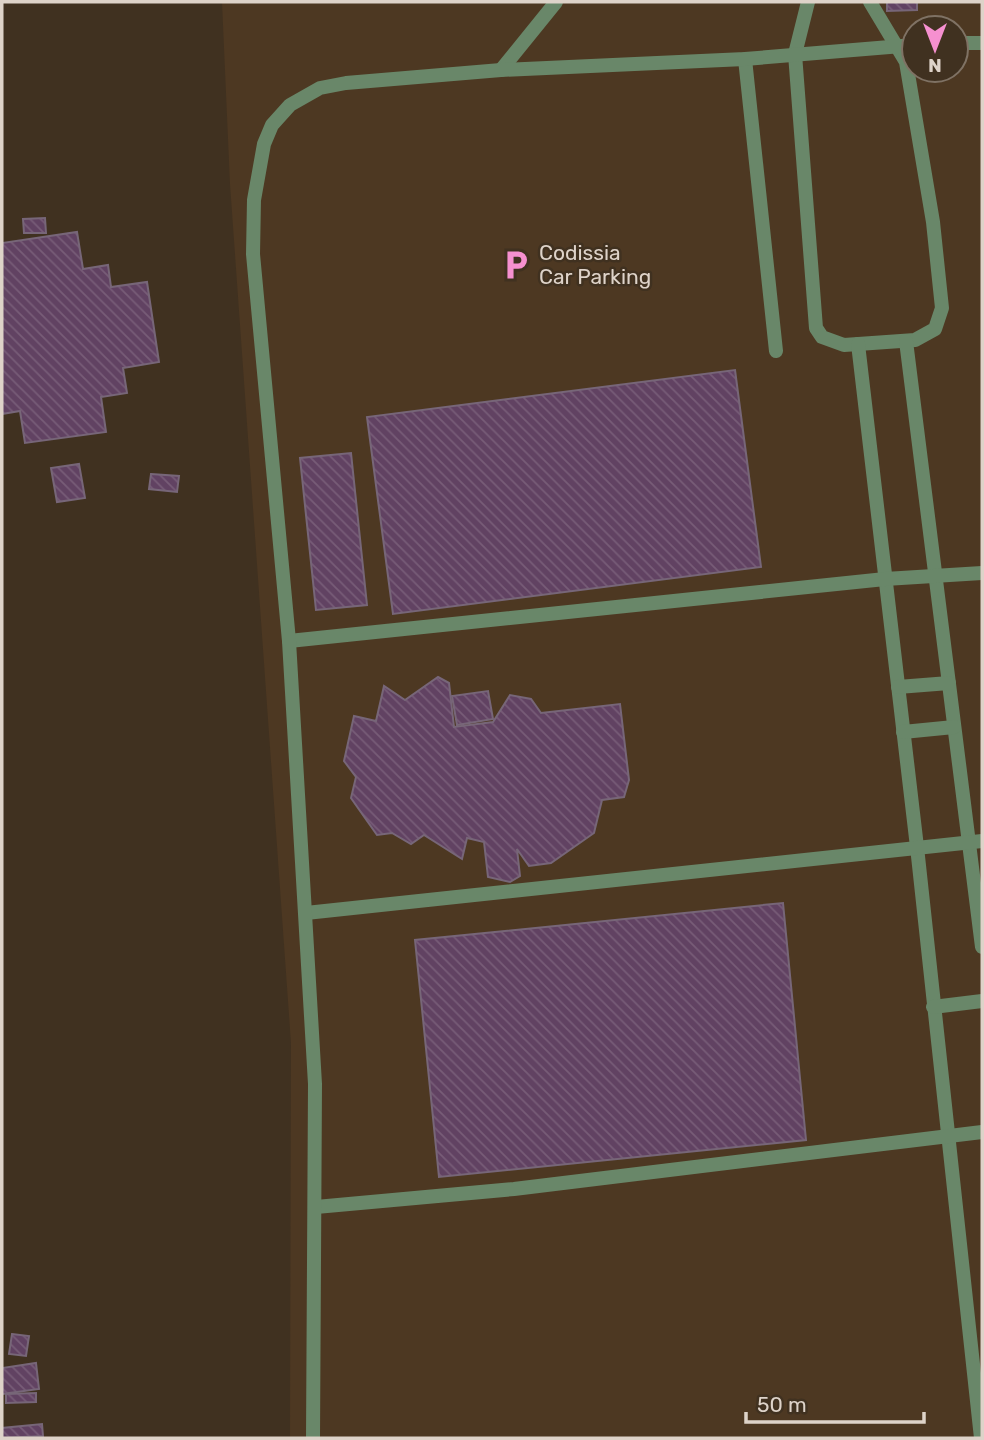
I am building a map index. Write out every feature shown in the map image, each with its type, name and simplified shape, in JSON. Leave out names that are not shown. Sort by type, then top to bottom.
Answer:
[{"type":"lane","points":[[501,70],[556,2]]},
{"type":"lane","points":[[808,2],[795,54],[816,328],[822,337],[844,345],[906,341],[927,335],[935,329],[942,308],[933,222],[906,62],[870,2]]},
{"type":"lane","points":[[313,1438],[315,1084],[289,641],[253,254],[254,200],[264,144],[272,125],[290,105],[320,88],[346,83],[501,70],[746,59],[900,45]]},
{"type":"lane","points":[[746,59],[776,351]]},
{"type":"lane","points":[[906,341],[948,684],[975,841],[982,947]]},
{"type":"lane","points":[[858,344],[981,1438]]},
{"type":"lane","points":[[289,641],[885,579],[982,573]]},
{"type":"lane","points":[[898,687],[948,684]]},
{"type":"lane","points":[[903,732],[954,727]]},
{"type":"lane","points":[[306,913],[975,841]]},
{"type":"lane","points":[[933,1007],[982,1001]]},
{"type":"lane","points":[[316,1208],[514,1189],[982,1132]]},
{"type":"shaded area","points":[[222,2],[982,2],[982,1438],[290,1438],[291,1043],[230,184]]},
{"type":"building","points":[[887,2],[917,2],[917,10],[887,11]]},
{"type":"building","points":[[45,218],[46,233],[24,233],[23,219]]},
{"type":"building","points":[[77,232],[83,269],[108,265],[111,287],[147,282],[159,362],[123,368],[127,393],[101,397],[106,432],[25,443],[20,411],[2,414],[2,243]]},
{"type":"building","points":[[735,370],[761,567],[393,614],[367,417]]},
{"type":"building","points":[[351,453],[367,605],[316,610],[300,458]]},
{"type":"building","points":[[79,464],[85,498],[57,502],[51,468]]},
{"type":"building","points":[[151,474],[179,476],[177,492],[149,489]]},
{"type":"building","points":[[438,677],[449,683],[454,727],[493,722],[510,695],[531,699],[541,713],[620,704],[629,780],[624,797],[602,800],[594,833],[551,863],[529,866],[517,849],[520,876],[510,882],[488,877],[484,842],[467,838],[462,859],[424,835],[411,844],[392,833],[377,835],[351,798],[356,777],[344,761],[354,716],[376,721],[384,686],[405,700]]},
{"type":"building","points":[[488,691],[493,719],[457,725],[452,696]]},
{"type":"building","points":[[783,903],[806,1140],[439,1177],[415,940]]},
{"type":"building","points":[[12,1334],[29,1336],[26,1356],[9,1354]]},
{"type":"building","points":[[36,1363],[39,1389],[2,1394],[2,1368]]},
{"type":"building","points":[[36,1393],[36,1402],[6,1403],[6,1394]]},
{"type":"building","points":[[42,1424],[43,1436],[2,1438],[2,1428]]},
{"type":"place","name":"Codissia Car Parking","points":[[516,265]]}]
